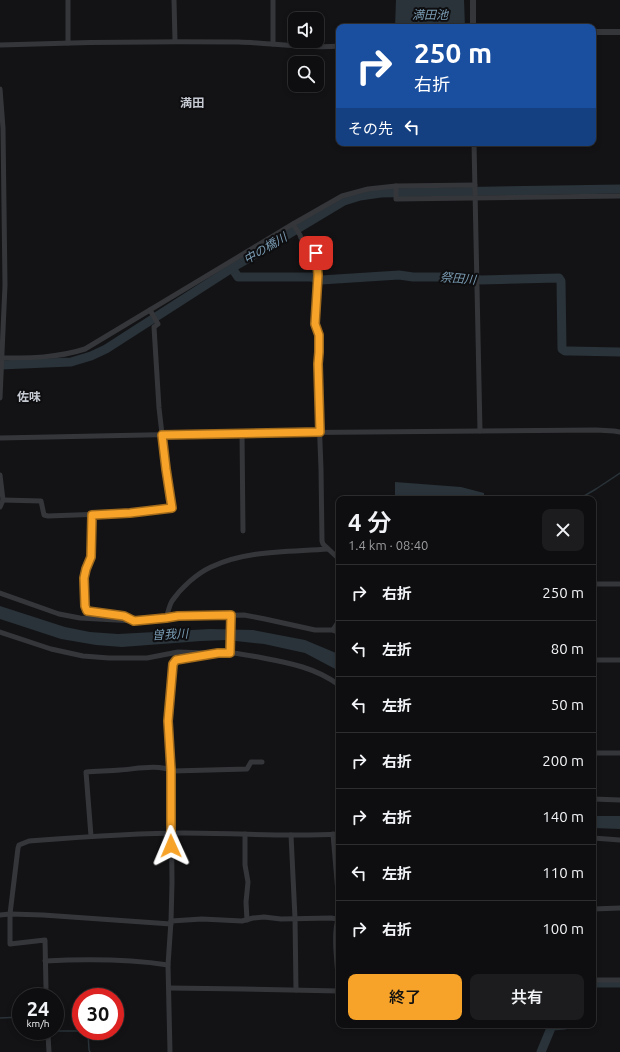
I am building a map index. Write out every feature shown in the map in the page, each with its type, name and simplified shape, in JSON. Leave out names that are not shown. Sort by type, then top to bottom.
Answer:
[{"type":"street","points":[[68,0],[68,43]]},
{"type":"street","points":[[174,0],[175,41]]},
{"type":"street","points":[[273,0],[273,44]]},
{"type":"street","points":[[473,0],[473,24]]},
{"type":"street","points":[[596,32],[620,32]]},
{"type":"street","points":[[0,45],[175,41],[336,46]]},
{"type":"street","points":[[0,89],[3,285],[0,398]]},
{"type":"street","points":[[474,146],[480,431]]},
{"type":"street","points":[[1,358],[37,358],[57,356],[70,354],[85,349],[342,196],[368,189],[396,187],[475,186]]},
{"type":"street","points":[[396,187],[396,199],[620,196]]},
{"type":"street","points":[[294,224],[301,238],[314,244],[316,248],[318,275],[315,324],[319,335],[318,364],[322,542],[336,556]]},
{"type":"street","points":[[2,500],[41,501],[44,515],[130,513],[172,508],[159,408],[154,327],[158,324],[158,322],[150,311]]},
{"type":"street","points":[[0,438],[320,432],[596,430],[620,432]]},
{"type":"street","points":[[242,433],[243,531]]},
{"type":"street","points":[[0,475],[2,500],[0,507]]},
{"type":"street","points":[[92,515],[91,557],[84,578],[85,606],[87,611],[124,616],[134,621]]},
{"type":"street","points":[[166,618],[171,602],[189,582],[210,567],[248,556],[267,553],[328,549]]},
{"type":"street","points":[[596,584],[620,584]]},
{"type":"street","points":[[0,593],[60,614],[80,618],[134,621],[178,616],[231,617],[244,615],[315,630],[333,630],[336,632]]},
{"type":"street","points":[[231,617],[231,651]]},
{"type":"street","points":[[333,630],[336,626]]},
{"type":"street","points":[[0,632],[51,649],[83,656],[147,658],[178,652],[218,653]]},
{"type":"street","points":[[170,1052],[168,965],[172,883],[171,770],[168,721],[173,664],[176,660],[231,651],[302,666],[322,674],[336,683]]},
{"type":"street","points":[[596,660],[620,660]]},
{"type":"street","points":[[596,753],[620,753]]},
{"type":"street","points":[[91,836],[86,772],[139,768],[168,768],[173,771],[247,769],[251,762],[262,762]]},
{"type":"street","points":[[596,799],[620,800]]},
{"type":"street","points":[[46,988],[45,940],[10,944],[10,914],[19,845],[29,841],[91,836],[171,834],[333,834],[336,869]]},
{"type":"street","points":[[245,834],[248,882],[246,902],[247,920]]},
{"type":"street","points":[[292,835],[296,990]]},
{"type":"street","points":[[596,838],[620,840]]},
{"type":"street","points":[[596,909],[620,908]]},
{"type":"street","points":[[0,915],[43,915],[171,922],[202,919],[242,921],[264,917],[281,919],[336,917]]},
{"type":"street","points":[[45,961],[144,961],[168,965]]},
{"type":"street","points":[[596,980],[620,980]]},
{"type":"street","points":[[169,988],[336,991]]},
{"type":"street","points":[[48,1040],[49,1052]]},
{"type":"water","name":"満田池","points":[[396,0],[464,0],[465,24],[395,24]]},
{"type":"water","points":[[395,482],[461,487],[484,493],[484,496],[395,496]]},
{"type":"water","name":"曽我川","points":[[0,606],[65,627],[90,632],[118,634],[210,629],[253,630],[305,640],[336,653],[336,669],[305,653],[264,644],[227,640],[122,647],[96,645],[61,639],[0,619]]},
{"type":"water","points":[[596,816],[620,816],[620,829],[596,828]]},
{"type":"waterway","name":"中の橋川","points":[[0,365],[71,362],[91,356],[106,349],[232,268],[344,201],[360,196],[381,193],[620,189]]},
{"type":"waterway","name":"祭田川","points":[[232,268],[238,277],[311,277],[321,280],[399,275],[413,277],[469,277],[481,280],[559,278],[561,281],[562,349],[565,351],[620,352]]},
{"type":"waterway","points":[[584,496],[620,473]]},
{"type":"waterway","points":[[596,983],[620,983]]},
{"type":"waterway","points":[[0,1018],[12,1017]]},
{"type":"waterway","points":[[541,1052],[551,1028]]},
{"type":"waterway","points":[[64,1031],[86,1031],[88,1033],[90,1052]]},
{"type":"district","name":"満田","points":[[192,102]]},
{"type":"district","name":"佐味","points":[[29,396]]},
{"type":"route","points":[[171,846],[171,770],[168,721],[173,664],[176,660],[218,653],[230,653],[231,615],[178,616],[134,621],[124,616],[87,611],[85,606],[84,578],[91,557],[92,515],[130,513],[172,508],[162,435],[320,432],[318,364],[319,335],[315,324],[318,275],[316,253]]}]
